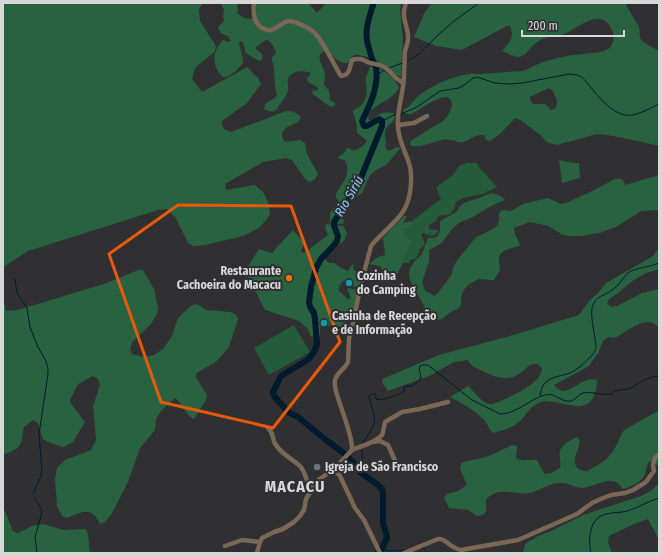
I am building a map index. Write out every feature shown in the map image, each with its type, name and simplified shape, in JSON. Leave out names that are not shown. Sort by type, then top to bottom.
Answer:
[{"type":"street","points":[[254,3],[253,15],[259,26],[266,30],[272,30],[290,21],[307,27],[312,31],[342,76],[348,74],[352,60],[361,59],[386,68],[403,84]]},
{"type":"street","points":[[352,450],[350,437],[336,392],[335,380],[348,362],[349,338],[371,246],[401,215],[408,202],[411,172],[398,132],[399,107],[403,92],[408,40],[408,32],[404,15],[406,3]]},
{"type":"street","points":[[398,125],[414,123],[427,116]]},
{"type":"street","points":[[372,442],[382,434],[385,422],[402,412],[420,410],[448,402]]},
{"type":"street","points":[[268,428],[272,433],[276,446],[289,459],[300,466],[312,488]]},
{"type":"street","points":[[257,553],[262,538],[283,529],[300,516],[304,510],[306,500],[317,481],[334,469],[352,450],[372,442],[380,441],[388,445],[397,464]]},
{"type":"street","points":[[404,553],[438,539],[444,540],[453,548],[461,550],[518,540],[577,514],[602,498],[633,490],[646,482],[654,471],[653,465],[655,458],[659,455]]},
{"type":"street","points":[[334,469],[340,476],[380,553]]},
{"type":"street","points":[[225,546],[242,540],[260,542]]},
{"type":"highlighted area","points":[[178,205],[291,206],[340,342],[273,428],[161,402],[109,254]]},
{"type":"green space","points":[[3,3],[203,3],[199,9],[200,21],[216,46],[214,52],[195,68],[192,79],[202,92],[247,67],[258,78],[261,84],[247,103],[222,121],[224,128],[231,132],[286,111],[296,113],[301,117],[298,122],[287,127],[283,131],[282,137],[285,142],[300,140],[305,143],[307,154],[318,174],[315,179],[310,182],[305,179],[292,160],[286,158],[263,162],[225,184],[226,190],[255,185],[263,192],[268,202],[270,214],[267,219],[259,228],[243,236],[205,245],[193,246],[188,243],[175,217],[167,209],[158,210],[28,251],[3,267]]},
{"type":"green space","points":[[221,3],[237,3],[237,13],[245,18],[251,19],[256,15],[256,3],[307,3],[317,13],[326,3],[401,3],[400,11],[403,38],[401,77],[393,73],[383,64],[360,55],[351,57],[347,63],[340,62],[327,49],[320,55],[320,61],[325,75],[324,85],[329,90],[330,100],[335,103],[335,105],[332,107],[329,106],[313,94],[312,91],[318,90],[318,88],[308,82],[307,78],[311,73],[301,71],[295,72],[290,76],[288,80],[288,91],[276,110],[272,112],[264,109],[266,103],[275,98],[277,95],[272,60],[272,57],[276,54],[274,48],[267,40],[256,47],[256,49],[263,56],[262,60],[259,61],[246,53],[242,41],[239,42],[243,63],[236,71],[227,77],[223,77],[216,68],[214,58],[219,44],[223,40],[230,42],[228,36],[222,33],[218,27],[224,21],[224,10]]},
{"type":"green space","points":[[432,3],[625,3],[639,27],[640,38],[643,42],[659,51],[659,146],[597,134],[557,145],[547,142],[522,121],[515,118],[500,133],[489,141],[486,140],[484,135],[481,135],[475,136],[463,142],[446,140],[420,146],[410,145],[412,140],[443,121],[448,115],[452,106],[450,99],[446,97],[433,101],[411,114],[404,113],[403,110],[428,89],[457,76],[522,71],[542,62],[571,55],[599,52],[606,50],[611,46],[613,41],[612,30],[609,25],[605,21],[596,19],[586,22],[564,34],[540,40],[525,54],[519,57],[502,51],[512,37],[510,26],[507,26],[462,50],[436,46],[414,37],[425,12]],"holes":[[[549,88],[557,101],[555,109],[551,110],[545,104],[533,104],[530,100],[530,97]]]},
{"type":"green space","points":[[370,67],[383,70],[399,87],[392,96],[373,109],[368,118],[371,120],[381,113],[394,113],[394,120],[385,131],[385,146],[389,151],[397,147],[400,149],[386,165],[370,175],[362,193],[350,202],[349,207],[342,214],[344,221],[343,224],[330,223],[330,213],[340,202],[336,198],[336,194],[347,174],[347,165],[345,160],[338,157],[344,153],[347,148],[357,150],[367,141],[357,133],[357,126],[353,111],[361,106],[365,100],[366,77]]},
{"type":"green space","points":[[559,160],[579,163],[580,178],[562,183]]},
{"type":"green space","points":[[466,163],[477,163],[497,187],[482,194],[461,199],[456,202],[454,209],[450,214],[437,217],[436,221],[429,225],[429,229],[435,229],[438,231],[435,235],[430,236],[430,234],[421,234],[425,244],[420,249],[416,259],[411,259],[409,263],[403,263],[413,242],[405,235],[404,230],[414,225],[412,221],[441,199],[436,187],[453,175],[459,166]]},
{"type":"green space","points":[[659,175],[659,210],[641,211],[616,227],[599,233],[581,236],[563,235],[548,226],[530,222],[514,228],[520,246],[506,250],[501,254],[499,257],[500,270],[494,280],[479,279],[469,284],[463,291],[461,305],[459,308],[449,313],[442,319],[434,319],[425,308],[410,280],[410,269],[414,262],[422,254],[428,238],[438,236],[440,222],[456,212],[461,205],[466,202],[491,193],[501,196],[505,200],[459,223],[452,229],[442,243],[429,250],[429,261],[422,282],[425,291],[434,296],[450,277],[453,267],[476,237],[498,225],[499,214],[503,210],[511,211],[523,204],[548,198],[561,204],[566,203],[615,179],[623,180],[625,185]]},
{"type":"green space","points":[[404,216],[407,216],[403,223],[412,221],[414,225],[404,230],[405,235],[413,242],[397,275],[384,272],[380,266],[369,264],[378,257],[385,255],[383,238]]},
{"type":"green space","points":[[326,224],[343,226],[347,233],[344,241],[328,253],[325,260],[348,271],[353,263],[353,269],[361,276],[358,287],[350,286],[351,282],[342,281],[339,286],[339,291],[348,299],[350,299],[350,296],[347,288],[358,290],[354,310],[350,316],[350,320],[338,328],[332,325],[326,326],[326,322],[323,322],[323,326],[320,327],[320,336],[312,337],[308,329],[299,321],[265,310],[245,271],[259,249],[272,253],[293,230],[304,243],[301,252],[304,253],[328,235],[325,228]]},
{"type":"green space","points":[[659,248],[659,269],[646,273],[631,282],[609,299],[607,304],[611,307],[617,306],[642,293],[659,289],[659,328],[649,322],[644,322],[632,327],[617,337],[608,337],[603,341],[598,353],[589,366],[554,385],[564,391],[591,379],[597,380],[597,387],[593,398],[582,406],[545,401],[538,403],[512,427],[493,433],[485,421],[478,415],[467,406],[450,397],[468,386],[487,403],[493,404],[499,402],[531,385],[541,373],[542,369],[538,364],[529,365],[522,372],[510,378],[501,378],[472,366],[468,360],[454,362],[429,376],[388,391],[383,384],[382,379],[439,355],[510,336],[579,315],[589,301],[606,283],[653,256]]},
{"type":"green space","points":[[138,270],[143,270],[154,289],[158,308],[157,314],[151,324],[132,342],[130,349],[132,354],[143,357],[154,355],[163,349],[172,336],[178,318],[192,305],[197,304],[206,310],[230,312],[235,314],[238,319],[229,347],[216,362],[198,372],[195,376],[207,395],[206,400],[194,419],[188,415],[175,398],[162,410],[156,419],[155,430],[140,448],[128,482],[112,513],[105,522],[100,524],[95,516],[89,512],[81,512],[67,518],[62,516],[57,506],[55,479],[57,468],[65,460],[91,450],[96,440],[93,406],[100,385],[98,379],[93,376],[78,384],[70,400],[85,422],[73,442],[63,447],[48,442],[43,439],[38,423],[33,420],[24,427],[20,446],[3,455],[3,298],[6,311],[18,310],[107,283]]},
{"type":"green space","points":[[294,325],[310,352],[269,375],[254,348]]},
{"type":"green space","points":[[659,407],[659,468],[655,463],[649,462],[643,477],[633,486],[623,489],[619,484],[611,481],[606,481],[583,488],[565,483],[558,483],[528,493],[501,492],[493,494],[486,499],[486,511],[483,515],[477,516],[468,510],[449,508],[444,498],[447,494],[458,491],[467,485],[460,469],[461,463],[486,457],[512,445],[517,446],[516,458],[523,460],[537,460],[545,474],[551,473],[560,468],[561,449],[567,442],[577,437],[580,441],[575,458],[575,464],[580,470],[588,470],[601,463],[611,454],[624,430],[658,411]]},
{"type":"green space","points":[[659,481],[659,540],[648,519],[609,536],[608,542],[612,553],[522,553],[525,544],[538,536],[583,515],[641,496],[651,491]]},
{"type":"green space","points":[[3,511],[5,511],[13,531],[18,533],[32,526],[43,524],[64,530],[86,529],[90,553],[3,553]]},
{"type":"waterway","name":"Rio Siriú","points":[[373,3],[368,25],[367,40],[372,59],[376,67],[377,75],[371,102],[362,121],[364,126],[367,126],[379,119],[382,121],[382,126],[360,180],[334,222],[338,236],[337,241],[321,259],[316,268],[309,302],[314,313],[315,320],[317,344],[315,350],[309,359],[281,376],[273,392],[274,396],[288,412],[298,417],[345,454],[360,472],[382,489],[383,523],[387,537],[382,549],[377,553]]},
{"type":"waterway","points":[[408,61],[419,54],[454,21],[479,3]]},
{"type":"waterway","points":[[389,68],[403,63]]},
{"type":"waterway","points":[[376,75],[385,70]]},
{"type":"waterway","points":[[401,114],[417,107],[440,91],[459,88],[473,78],[477,77],[495,83],[510,84],[569,74],[577,75],[582,77],[598,96],[618,113],[633,115],[659,104]]},
{"type":"waterway","points":[[382,121],[396,114]]},
{"type":"waterway","points":[[540,396],[546,382],[555,377],[573,372],[580,367],[595,351],[596,345],[592,313],[594,302],[610,292],[629,272],[659,263]]},
{"type":"waterway","points":[[15,279],[17,293],[27,308],[30,327],[38,347],[46,361],[48,369],[39,434],[42,469],[41,476],[33,494]]},
{"type":"waterway","points":[[362,444],[371,430],[375,419],[369,396],[375,394],[376,399],[383,399],[403,393],[405,386],[412,386],[420,380],[419,369],[420,366],[423,365],[428,365],[472,400],[500,414],[512,412],[539,397],[549,394],[567,401],[571,401],[583,393],[611,394],[615,391],[631,388],[641,382],[659,376]]},
{"type":"waterway","points":[[362,449],[362,459],[366,477]]},
{"type":"waterway","points":[[34,498],[42,511],[35,537],[37,553]]},
{"type":"waterway","points":[[591,553],[591,530],[593,524],[600,516],[609,513],[627,511],[659,498]]},
{"type":"waterway","points":[[423,547],[427,553]]},
{"type":"waterway","points":[[382,549],[389,551],[406,550]]},
{"type":"place","name":"Restaurante Cachoeira do Macacu","points":[[289,278]]},
{"type":"place","name":"Cozinha do Camping","points":[[349,283]]},
{"type":"place","name":"Casinha de Recepção e de Informação","points":[[324,323]]},
{"type":"place","name":"Igreja de São Francisco","points":[[317,467]]},
{"type":"district","name":"MACACU","points":[[295,486]]}]
